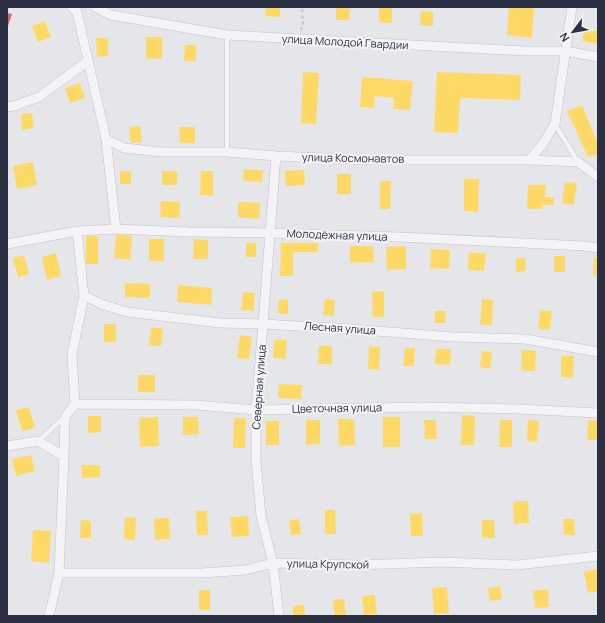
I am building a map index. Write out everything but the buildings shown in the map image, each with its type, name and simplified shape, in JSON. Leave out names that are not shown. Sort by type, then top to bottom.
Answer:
[{"type":"street","points":[[72,7],[77,12],[106,139],[116,229]]},
{"type":"street","name":"улица Молодой Гвардии","points":[[95,7],[111,15],[227,35],[526,52],[565,51],[598,57]]},
{"type":"street","points":[[529,160],[542,145],[555,124],[572,7]]},
{"type":"street","points":[[7,107],[39,97],[88,61]]},
{"type":"street","name":"улица Космонавтов","points":[[106,139],[124,148],[161,152],[227,152],[276,156],[371,160],[529,160],[578,162]]},
{"type":"street","name":"Северная улица","points":[[276,156],[256,410],[256,460],[261,516],[273,563],[279,616]]},
{"type":"street","points":[[578,162],[598,177]]},
{"type":"street","name":"Молодёжная улица","points":[[7,244],[77,231],[116,229],[486,241],[598,248]]},
{"type":"street","points":[[49,616],[59,573],[65,417],[76,404],[72,354],[84,296],[77,231]]},
{"type":"street","name":"Лесная улица","points":[[84,296],[104,305],[127,312],[220,323],[351,329],[452,337],[525,339],[598,352]]},
{"type":"street","name":"Цветочная улица","points":[[76,404],[196,405],[256,410],[422,407],[519,409],[598,413]]},
{"type":"street","points":[[7,446],[38,441],[64,456]]},
{"type":"street","name":"улица Крупской","points":[[59,573],[202,573],[246,570],[273,563],[358,565],[441,562],[517,565],[598,556]]},
{"type":"lane","points":[[227,35],[227,152]]},
{"type":"lane","points":[[555,124],[578,162]]},
{"type":"lane","points":[[38,441],[65,417]]},
{"type":"path","points":[[299,39],[302,24],[302,7]]}]
